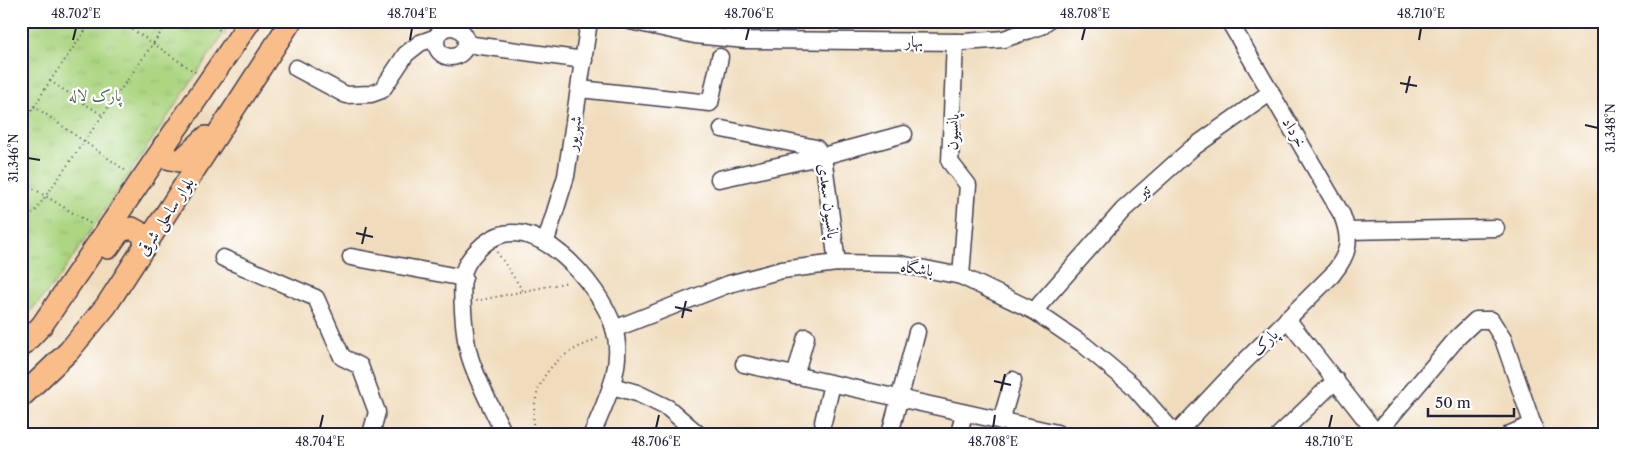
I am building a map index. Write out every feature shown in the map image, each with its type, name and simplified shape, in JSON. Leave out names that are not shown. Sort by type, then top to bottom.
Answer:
[{"type":"main road","points":[[42,325],[207,81],[250,21]]},
{"type":"main road","name":"بلوار ساحلی شرقی","points":[[21,397],[69,351],[106,306],[291,21]]},
{"type":"main road","points":[[164,145],[167,158],[171,161],[180,161],[233,110]]},
{"type":"main road","points":[[21,347],[42,325],[73,300],[120,231],[126,228],[138,230],[145,240],[145,246]]},
{"type":"street","name":"شهریور","points":[[546,241],[566,176],[589,21]]},
{"type":"street","name":"بهار","points":[[630,21],[695,35],[745,40],[955,42],[1004,39],[1041,26],[1047,21]]},
{"type":"street","name":"خرداد","points":[[1233,23],[1342,215],[1348,239]]},
{"type":"street","points":[[452,27],[461,31],[466,44],[465,49],[458,56],[448,57],[439,52],[436,42],[437,37],[443,29],[452,27]]},
{"type":"street","points":[[296,68],[346,95],[371,94],[382,90],[406,54],[420,43],[437,37]]},
{"type":"street","name":"پانسیون","points":[[955,42],[950,162],[968,185],[961,276]]},
{"type":"street","points":[[466,44],[584,60]]},
{"type":"street","points":[[580,89],[710,103],[720,57]]},
{"type":"street","name":"تیر","points":[[1034,311],[1123,210],[1191,148],[1271,92]]},
{"type":"street","name":"پانسیون سعدی","points":[[722,129],[816,148],[823,156],[837,263]]},
{"type":"street","points":[[719,180],[823,156],[904,134]]},
{"type":"street","points":[[1348,239],[1496,228]]},
{"type":"street","points":[[504,434],[469,354],[464,304],[464,278],[465,269],[474,252],[489,239],[508,233],[528,234],[546,241],[576,268],[600,299],[614,329],[616,358],[612,386],[592,434]]},
{"type":"street","name":"پارک","points":[[1175,434],[1332,275],[1342,263],[1348,239]]},
{"type":"street","points":[[351,257],[464,278]]},
{"type":"street","points":[[222,258],[316,298],[342,357],[360,366],[377,412],[371,434]]},
{"type":"street","name":"باشگاه","points":[[614,329],[729,284],[782,270],[837,263],[900,264],[961,276],[1034,311],[1084,345],[1132,386],[1175,434]]},
{"type":"street","points":[[1288,319],[1377,433],[1458,337],[1476,320],[1491,320],[1503,339],[1534,429],[1510,434]]},
{"type":"street","points":[[890,434],[917,332]]},
{"type":"street","points":[[795,376],[806,337]]},
{"type":"street","points":[[744,364],[1057,433]]},
{"type":"street","points":[[1001,421],[1013,380]]},
{"type":"street","points":[[1280,434],[1336,380]]},
{"type":"street","points":[[823,422],[832,384]]},
{"type":"street","points":[[612,386],[637,393],[668,408],[698,434]]},
{"type":"street","points":[[959,434],[964,413]]},
{"type":"path","points":[[21,128],[50,81],[92,21]]},
{"type":"path","points":[[120,21],[207,81]]},
{"type":"path","points":[[21,231],[170,21]]},
{"type":"path","points":[[206,21],[236,41]]},
{"type":"path","points":[[50,81],[102,115]]},
{"type":"path","points":[[34,106],[140,181]]},
{"type":"path","points":[[21,181],[104,232]]},
{"type":"path","points":[[489,239],[523,291]]},
{"type":"path","points":[[464,304],[584,279]]},
{"type":"path","points":[[533,434],[533,408],[538,385],[552,366],[572,350],[614,329]]},
{"type":"green space","name":"پارک لاله","points":[[21,21],[232,21],[57,281],[21,322]]}]
